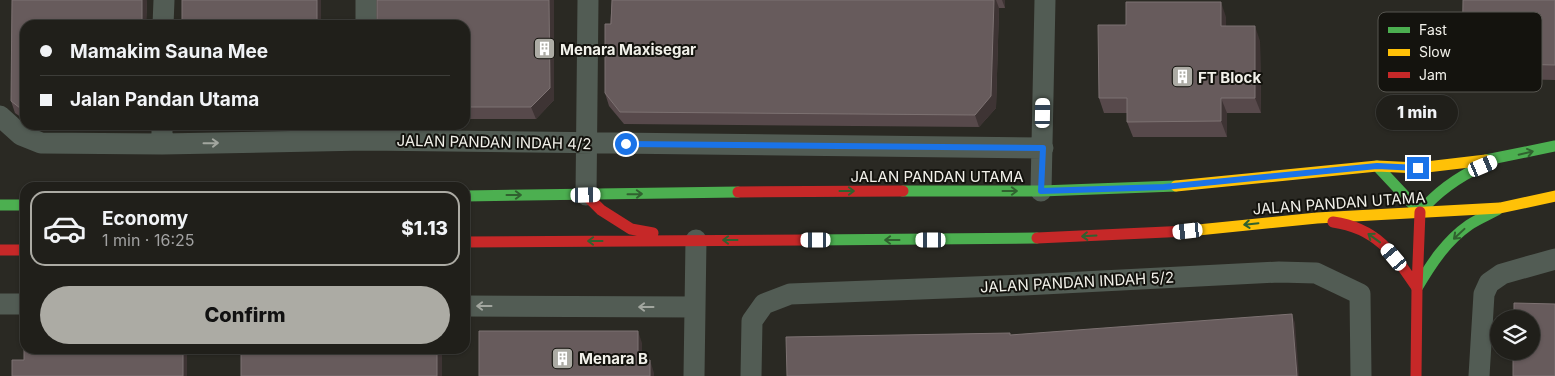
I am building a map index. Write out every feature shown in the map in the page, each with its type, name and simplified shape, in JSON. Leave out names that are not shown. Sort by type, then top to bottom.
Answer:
[{"type":"main road","name":"JALAN PANDAN UTAMA","points":[[470,196],[799,191],[1041,191],[1164,187],[1377,166],[1418,168],[1497,159],[1555,146]]},
{"type":"main road","points":[[1416,376],[1420,212],[1429,200],[1456,180],[1468,172],[1497,159]]},
{"type":"main road","points":[[1377,166],[1420,212]]},
{"type":"main road","points":[[586,195],[601,210],[631,230],[696,240]]},
{"type":"main road","name":"JALAN PANDAN UTAMA","points":[[470,242],[1022,240],[1170,233],[1317,218],[1500,208],[1555,196]]},
{"type":"main road","points":[[0,204],[20,205]]},
{"type":"main road","points":[[1417,288],[1432,263],[1448,244],[1468,226],[1500,208]]},
{"type":"main road","points":[[1317,218],[1356,227],[1372,236],[1385,247],[1417,288]]},
{"type":"main road","points":[[0,249],[20,250]]},
{"type":"street","points":[[163,20],[164,0]]},
{"type":"street","points":[[366,0],[366,20]]},
{"type":"street","points":[[586,195],[588,0]]},
{"type":"street","points":[[1041,191],[1045,0]]},
{"type":"street","name":"JALAN PANDAN INDAH 4/2","points":[[0,116],[21,135],[41,143],[162,134],[366,133],[587,143],[1043,148]]},
{"type":"street","points":[[694,376],[696,240]]},
{"type":"street","points":[[1479,376],[1484,294],[1489,283],[1502,274],[1555,259]]},
{"type":"street","name":"JALAN PANDAN INDAH 5/2","points":[[751,376],[752,321],[764,304],[790,294],[1024,285],[1279,272],[1316,273],[1360,294],[1361,376]]},
{"type":"street","points":[[0,304],[20,304]]},
{"type":"street","points":[[470,306],[695,307]]},
{"type":"building","points":[[12,0],[142,0],[142,20],[20,20],[20,108],[11,101]]},
{"type":"building","points":[[182,0],[317,0],[317,20],[182,20]]},
{"type":"building","points":[[377,0],[549,0],[550,88],[531,107],[470,107],[470,20],[377,20]]},
{"type":"building","points":[[612,0],[994,0],[991,96],[975,115],[620,112],[605,93],[605,24],[611,24]]},
{"type":"building","points":[[1463,0],[1555,0],[1555,65],[1542,65],[1542,12],[1463,12]]},
{"type":"building","name":"FT Block","points":[[1126,2],[1221,2],[1221,26],[1255,26],[1255,98],[1221,98],[1221,121],[1127,122],[1127,98],[1099,98],[1098,25],[1126,25]]},
{"type":"building","points":[[1514,303],[1555,304],[1555,376],[1513,376],[1513,360],[1540,360],[1540,310],[1514,310]]},
{"type":"building","points":[[1292,314],[1297,376],[787,376],[786,337],[1010,333],[1010,335]]},
{"type":"building","name":"Menara B","points":[[479,331],[638,331],[638,361],[650,360],[650,376],[479,376]]},
{"type":"building","points":[[24,354],[183,354],[183,376],[12,376],[12,360],[24,360]]},
{"type":"building","points":[[241,354],[437,354],[437,376],[241,376]]},
{"type":"traffic: fast","points":[[1486,160],[1555,146]]},
{"type":"traffic: fast","points":[[1377,166],[1420,212]]},
{"type":"traffic: fast","points":[[1420,212],[1448,186],[1482,166]]},
{"type":"traffic: fast","points":[[903,191],[1041,191],[1176,186]]},
{"type":"traffic: fast","points":[[470,196],[738,192]]},
{"type":"traffic: fast","points":[[0,205],[20,205]]},
{"type":"traffic: fast","points":[[1417,288],[1453,238],[1469,225],[1497,210]]},
{"type":"traffic: fast","points":[[810,240],[1037,238]]},
{"type":"traffic: slow","points":[[1176,186],[1377,166],[1418,168],[1486,160]]},
{"type":"traffic: slow","points":[[1188,231],[1317,218],[1500,208],[1555,196]]},
{"type":"traffic: jam","points":[[738,192],[903,191]]},
{"type":"traffic: jam","points":[[586,195],[601,210],[631,229],[653,233]]},
{"type":"traffic: jam","points":[[1416,376],[1420,212]]},
{"type":"traffic: jam","points":[[1333,222],[1348,225],[1373,237],[1392,254],[1417,288]]},
{"type":"traffic: jam","points":[[1037,238],[1188,231]]},
{"type":"traffic: jam","points":[[470,242],[810,240]]},
{"type":"traffic: jam","points":[[0,250],[20,250]]},
{"type":"place","name":"Menara Maxisegar","points":[[544,49]]},
{"type":"place","name":"FT Block","points":[[1182,77]]},
{"type":"place","name":"Menara B","points":[[563,358]]},
{"type":"route","points":[[626,144],[1043,148],[1041,191],[1164,187],[1377,166],[1418,168]]}]
